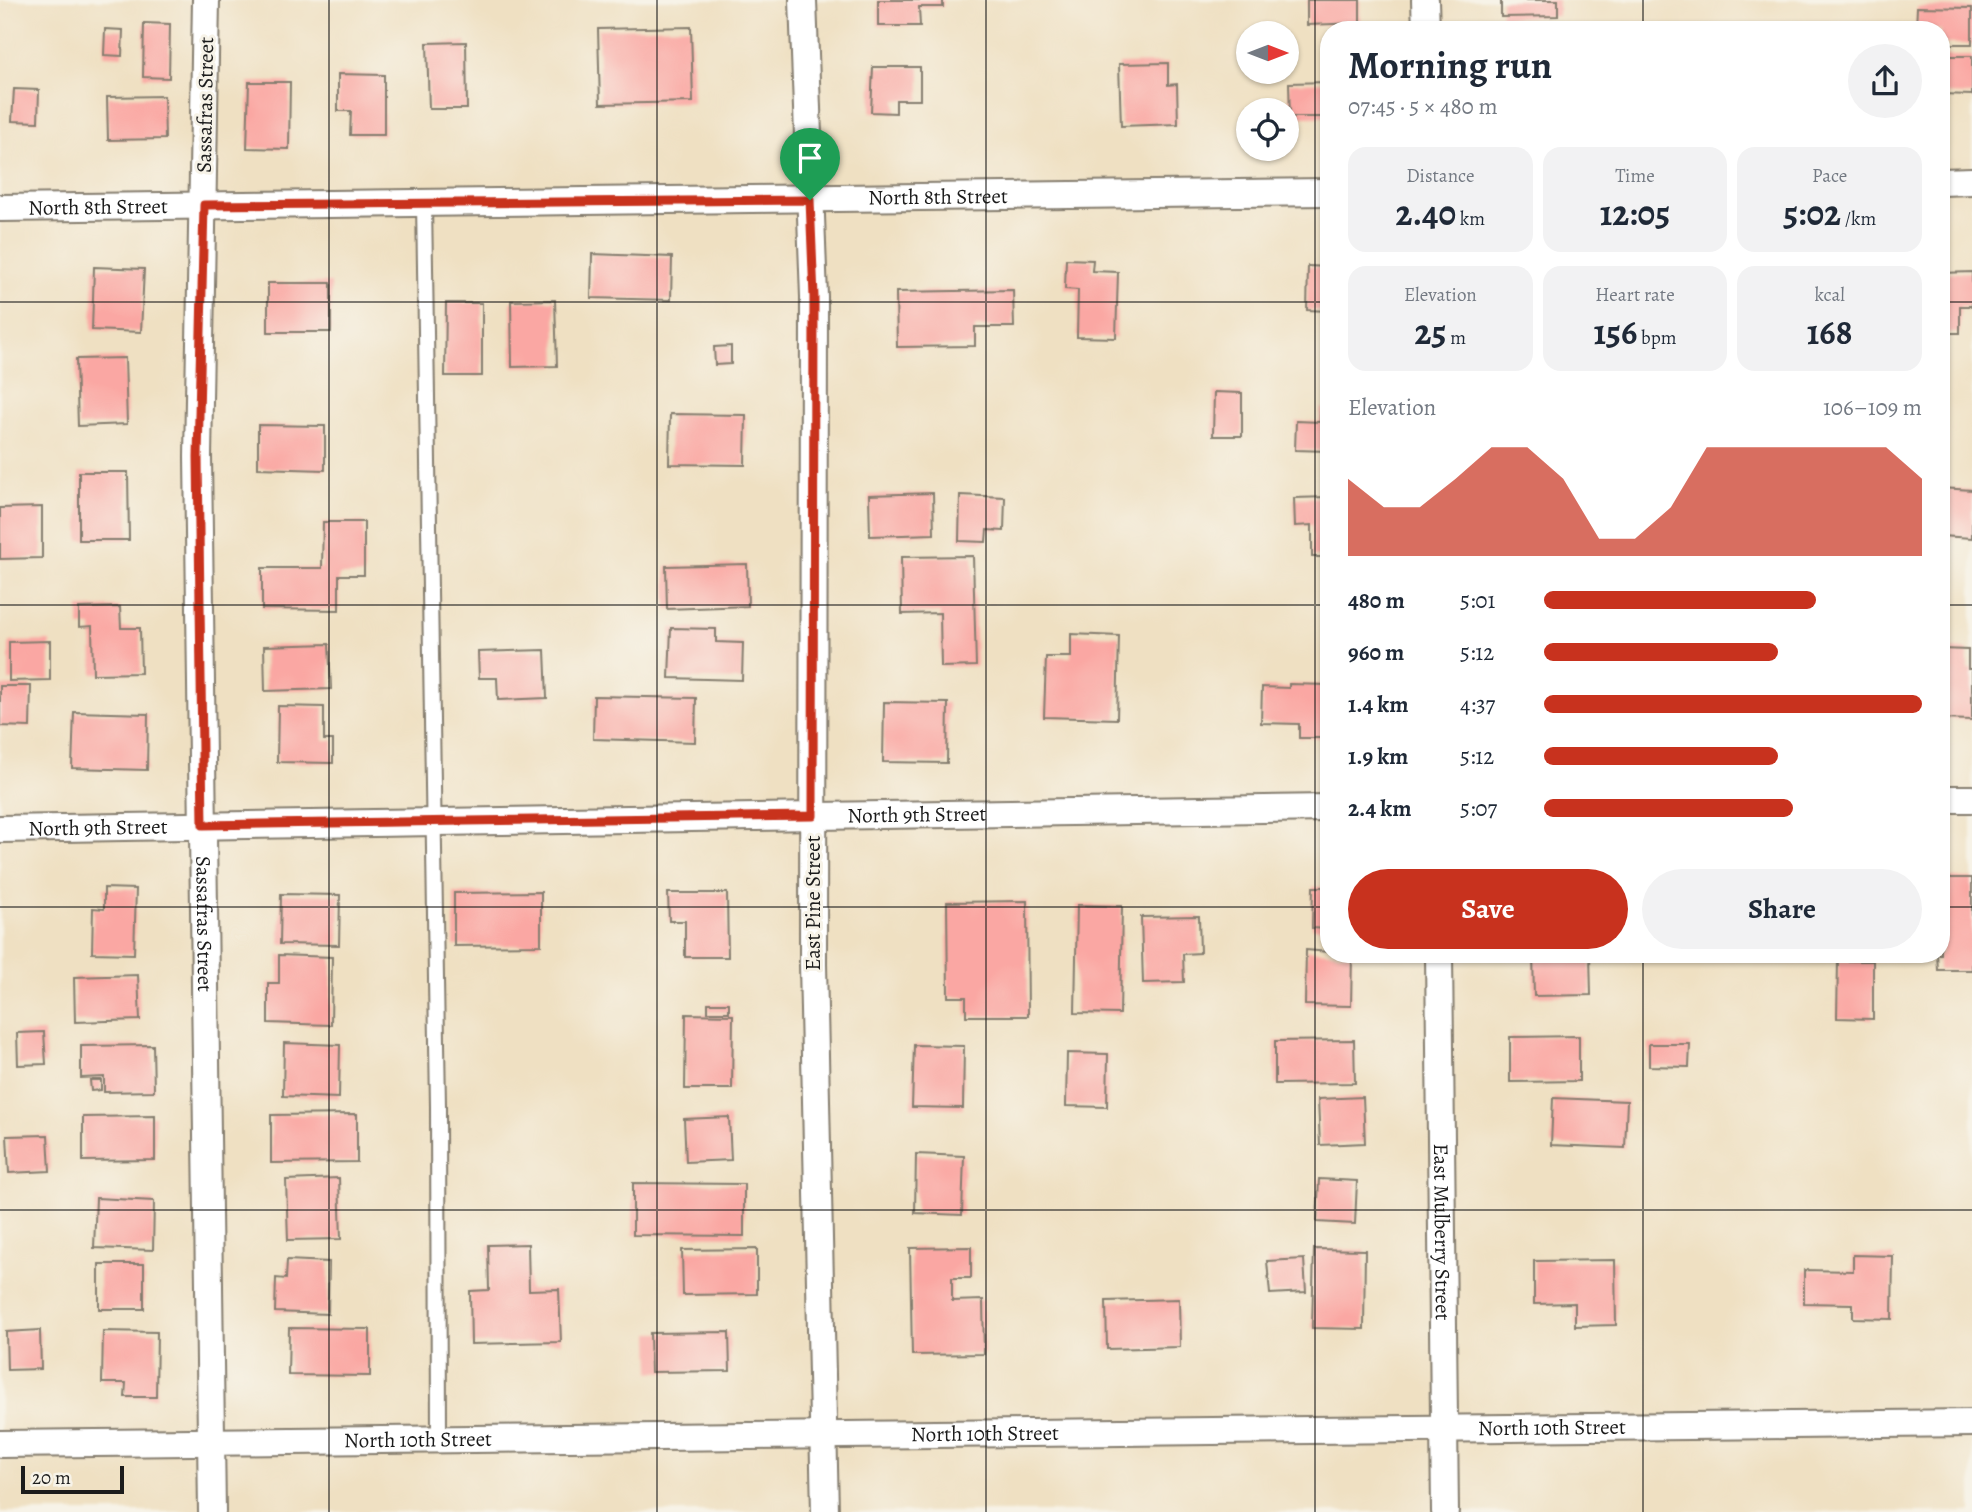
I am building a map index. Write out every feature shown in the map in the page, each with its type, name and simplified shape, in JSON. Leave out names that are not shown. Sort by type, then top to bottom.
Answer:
[{"type":"street","name":"Sassafras Street","points":[[206,0],[198,457],[212,1512]]},
{"type":"street","name":"East Pine Street","points":[[803,0],[814,297],[813,964],[825,1512]]},
{"type":"street","points":[[1425,0],[1426,21]]},
{"type":"street","points":[[1950,182],[1972,181]]},
{"type":"street","name":"North 8th Street","points":[[0,208],[1320,192]]},
{"type":"street","points":[[1950,799],[1972,799]]},
{"type":"street","name":"North 9th Street","points":[[0,829],[1320,807]]},
{"type":"street","name":"East Mulberry Street","points":[[1439,963],[1445,1512]]},
{"type":"street","name":"North 10th Street","points":[[0,1444],[1972,1423]]},
{"type":"lane","points":[[424,203],[431,822],[438,1107],[439,1438]]},
{"type":"building","points":[[878,0],[943,0],[943,7],[919,7],[920,26],[878,26]]},
{"type":"building","points":[[1307,0],[1360,0],[1360,21],[1320,21],[1320,25],[1307,25]]},
{"type":"building","points":[[1501,0],[1558,0],[1558,16],[1501,17]]},
{"type":"building","points":[[1917,7],[1972,8],[1972,44],[1950,44],[1950,21],[1916,21]]},
{"type":"building","points":[[144,23],[170,24],[169,78],[143,77]]},
{"type":"building","points":[[691,27],[693,102],[600,104],[598,29]]},
{"type":"building","points":[[105,29],[123,30],[122,56],[104,55]]},
{"type":"building","points":[[466,42],[467,109],[429,109],[427,43]]},
{"type":"building","points":[[1950,56],[1972,56],[1972,95],[1950,94]]},
{"type":"building","points":[[1168,63],[1168,85],[1177,84],[1178,124],[1121,126],[1119,64]]},
{"type":"building","points":[[873,67],[920,67],[920,100],[896,100],[896,113],[871,112]]},
{"type":"building","points":[[338,74],[384,75],[384,135],[350,135],[351,111],[338,111]]},
{"type":"building","points":[[249,82],[290,82],[289,149],[247,148]]},
{"type":"building","points":[[1320,82],[1320,117],[1299,117],[1299,98],[1289,98],[1289,84]]},
{"type":"building","points":[[14,89],[39,90],[38,122],[12,121]]},
{"type":"building","points":[[164,96],[165,139],[108,140],[107,97]]},
{"type":"building","points":[[592,254],[672,257],[671,300],[591,298]]},
{"type":"building","points":[[1066,259],[1093,260],[1092,271],[1118,272],[1116,338],[1077,337],[1078,290],[1065,289]]},
{"type":"building","points":[[1308,266],[1320,267],[1320,311],[1307,310]]},
{"type":"building","points":[[94,267],[144,269],[141,332],[92,330]]},
{"type":"building","points":[[1972,272],[1972,306],[1960,306],[1960,333],[1950,333],[1950,273]]},
{"type":"building","points":[[268,283],[331,283],[331,332],[268,332]]},
{"type":"building","points":[[1013,290],[1014,327],[975,327],[975,346],[897,347],[896,292]]},
{"type":"building","points":[[555,300],[557,366],[512,367],[511,301]]},
{"type":"building","points":[[446,303],[482,303],[482,376],[445,376]]},
{"type":"building","points":[[731,346],[731,364],[715,365],[714,347]]},
{"type":"building","points":[[125,358],[127,424],[78,426],[76,359]]},
{"type":"building","points":[[1214,392],[1242,393],[1242,436],[1213,436]]},
{"type":"building","points":[[670,414],[746,415],[745,465],[669,464]]},
{"type":"building","points":[[1296,421],[1320,422],[1320,451],[1295,450]]},
{"type":"building","points":[[258,425],[325,426],[325,470],[258,468]]},
{"type":"building","points":[[79,472],[128,472],[129,540],[79,540]]},
{"type":"building","points":[[1950,489],[1972,490],[1972,538],[1950,537]]},
{"type":"building","points":[[933,493],[934,534],[870,536],[869,495]]},
{"type":"building","points":[[960,495],[1005,497],[1004,531],[987,530],[986,542],[959,541]]},
{"type":"building","points":[[1320,497],[1320,557],[1312,557],[1312,525],[1295,526],[1294,498]]},
{"type":"building","points":[[42,507],[42,558],[0,559],[0,508]]},
{"type":"building","points":[[323,522],[364,522],[364,575],[339,575],[339,610],[262,609],[262,568],[322,568]]},
{"type":"building","points":[[973,556],[976,666],[941,667],[940,613],[902,614],[901,557]]},
{"type":"building","points":[[747,564],[748,606],[667,609],[666,566]]},
{"type":"building","points":[[120,607],[121,628],[140,628],[141,673],[93,674],[92,626],[79,627],[79,608]]},
{"type":"building","points":[[671,628],[716,629],[716,642],[743,643],[742,680],[669,678]]},
{"type":"building","points":[[1071,634],[1119,636],[1117,719],[1044,717],[1046,657],[1071,657]]},
{"type":"building","points":[[50,641],[50,680],[9,681],[9,642]]},
{"type":"building","points":[[329,644],[331,689],[265,691],[264,646]]},
{"type":"building","points":[[1950,649],[1968,650],[1968,669],[1972,669],[1972,720],[1950,719]]},
{"type":"building","points":[[545,650],[547,698],[498,700],[497,678],[479,678],[478,652]]},
{"type":"building","points":[[1289,684],[1320,685],[1320,738],[1299,738],[1299,724],[1261,723],[1262,687],[1289,688]]},
{"type":"building","points":[[0,686],[31,686],[30,727],[0,726]]},
{"type":"building","points":[[594,696],[696,698],[695,742],[593,739]]},
{"type":"building","points":[[884,702],[948,703],[947,763],[883,762]]},
{"type":"building","points":[[278,706],[324,707],[324,740],[333,740],[333,763],[277,762]]},
{"type":"building","points":[[74,712],[148,714],[147,770],[72,768]]},
{"type":"building","points":[[1950,878],[1972,878],[1972,970],[1938,970],[1938,963],[1950,963]]},
{"type":"building","points":[[1313,887],[1320,887],[1320,928],[1312,928]]},
{"type":"building","points":[[104,888],[136,889],[134,954],[92,953],[93,908],[104,909]]},
{"type":"building","points":[[541,892],[541,945],[454,946],[454,893]]},
{"type":"building","points":[[668,893],[727,893],[728,957],[685,957],[685,921],[669,921]]},
{"type":"building","points":[[281,894],[340,895],[339,945],[280,944]]},
{"type":"building","points":[[1027,901],[1028,1016],[966,1016],[966,997],[948,997],[947,902]]},
{"type":"building","points":[[1077,905],[1122,906],[1120,1014],[1075,1013]]},
{"type":"building","points":[[1199,916],[1200,953],[1183,954],[1184,982],[1143,983],[1141,917]]},
{"type":"building","points":[[1306,950],[1320,951],[1320,963],[1352,963],[1351,1006],[1305,1005]]},
{"type":"building","points":[[279,955],[332,957],[331,1025],[268,1023],[268,983],[279,983]]},
{"type":"building","points":[[1533,963],[1590,963],[1591,995],[1534,996]]},
{"type":"building","points":[[1838,963],[1873,963],[1873,1019],[1837,1018]]},
{"type":"building","points":[[138,975],[140,1020],[75,1022],[74,977]]},
{"type":"building","points":[[708,1003],[729,1003],[729,1012],[708,1012]]},
{"type":"building","points":[[686,1014],[733,1015],[732,1089],[685,1089]]},
{"type":"building","points":[[44,1032],[46,1064],[18,1065],[17,1033]]},
{"type":"building","points":[[1579,1036],[1579,1081],[1510,1082],[1510,1037]]},
{"type":"building","points":[[1354,1040],[1355,1083],[1275,1084],[1275,1041]]},
{"type":"building","points":[[284,1043],[340,1045],[339,1098],[283,1096]]},
{"type":"building","points":[[1649,1044],[1690,1044],[1689,1067],[1649,1066]]},
{"type":"building","points":[[153,1045],[154,1091],[104,1092],[104,1077],[81,1078],[81,1046]]},
{"type":"building","points":[[914,1045],[964,1046],[963,1108],[912,1107]]},
{"type":"building","points":[[1067,1053],[1108,1054],[1107,1107],[1066,1106]]},
{"type":"building","points":[[90,1080],[101,1080],[101,1090],[91,1091]]},
{"type":"building","points":[[1363,1097],[1365,1143],[1320,1145],[1318,1099]]},
{"type":"building","points":[[1553,1098],[1627,1101],[1625,1148],[1551,1145]]},
{"type":"building","points":[[357,1114],[357,1162],[271,1163],[271,1115]]},
{"type":"building","points":[[155,1116],[155,1160],[83,1161],[83,1117]]},
{"type":"building","points":[[729,1117],[731,1160],[686,1162],[684,1119]]},
{"type":"building","points":[[48,1135],[50,1171],[9,1173],[7,1136]]},
{"type":"building","points":[[916,1154],[964,1156],[962,1215],[915,1213]]},
{"type":"building","points":[[339,1178],[341,1239],[288,1240],[286,1180]]},
{"type":"building","points":[[1319,1179],[1357,1181],[1355,1224],[1317,1222]]},
{"type":"building","points":[[633,1183],[744,1184],[744,1236],[633,1235]]},
{"type":"building","points":[[96,1198],[154,1201],[153,1250],[94,1248]]},
{"type":"building","points":[[528,1244],[529,1290],[559,1289],[561,1342],[471,1344],[470,1291],[489,1290],[488,1245]]},
{"type":"building","points":[[971,1247],[971,1278],[952,1278],[952,1301],[983,1300],[984,1354],[912,1355],[910,1248]]},
{"type":"building","points":[[757,1249],[757,1294],[683,1295],[682,1250]]},
{"type":"building","points":[[1314,1249],[1365,1250],[1364,1329],[1312,1328]]},
{"type":"building","points":[[1853,1255],[1893,1256],[1892,1319],[1853,1318],[1853,1304],[1804,1303],[1804,1270],[1853,1271]]},
{"type":"building","points":[[1304,1259],[1306,1292],[1270,1294],[1267,1261]]},
{"type":"building","points":[[287,1260],[329,1262],[328,1314],[275,1312],[276,1278],[286,1279]]},
{"type":"building","points":[[1615,1260],[1616,1325],[1575,1326],[1575,1303],[1534,1304],[1534,1261]]},
{"type":"building","points":[[99,1264],[144,1264],[144,1309],[99,1309]]},
{"type":"building","points":[[1179,1299],[1180,1347],[1107,1349],[1106,1301]]},
{"type":"building","points":[[289,1328],[370,1329],[370,1376],[288,1375]]},
{"type":"building","points":[[40,1330],[41,1369],[7,1370],[6,1332]]},
{"type":"building","points":[[103,1331],[157,1332],[156,1397],[125,1397],[126,1383],[102,1383]]},
{"type":"building","points":[[729,1332],[730,1371],[651,1372],[650,1333]]},
{"type":"route","points":[[810,200],[814,297],[813,816],[203,825],[198,457],[204,205],[810,200]]}]
